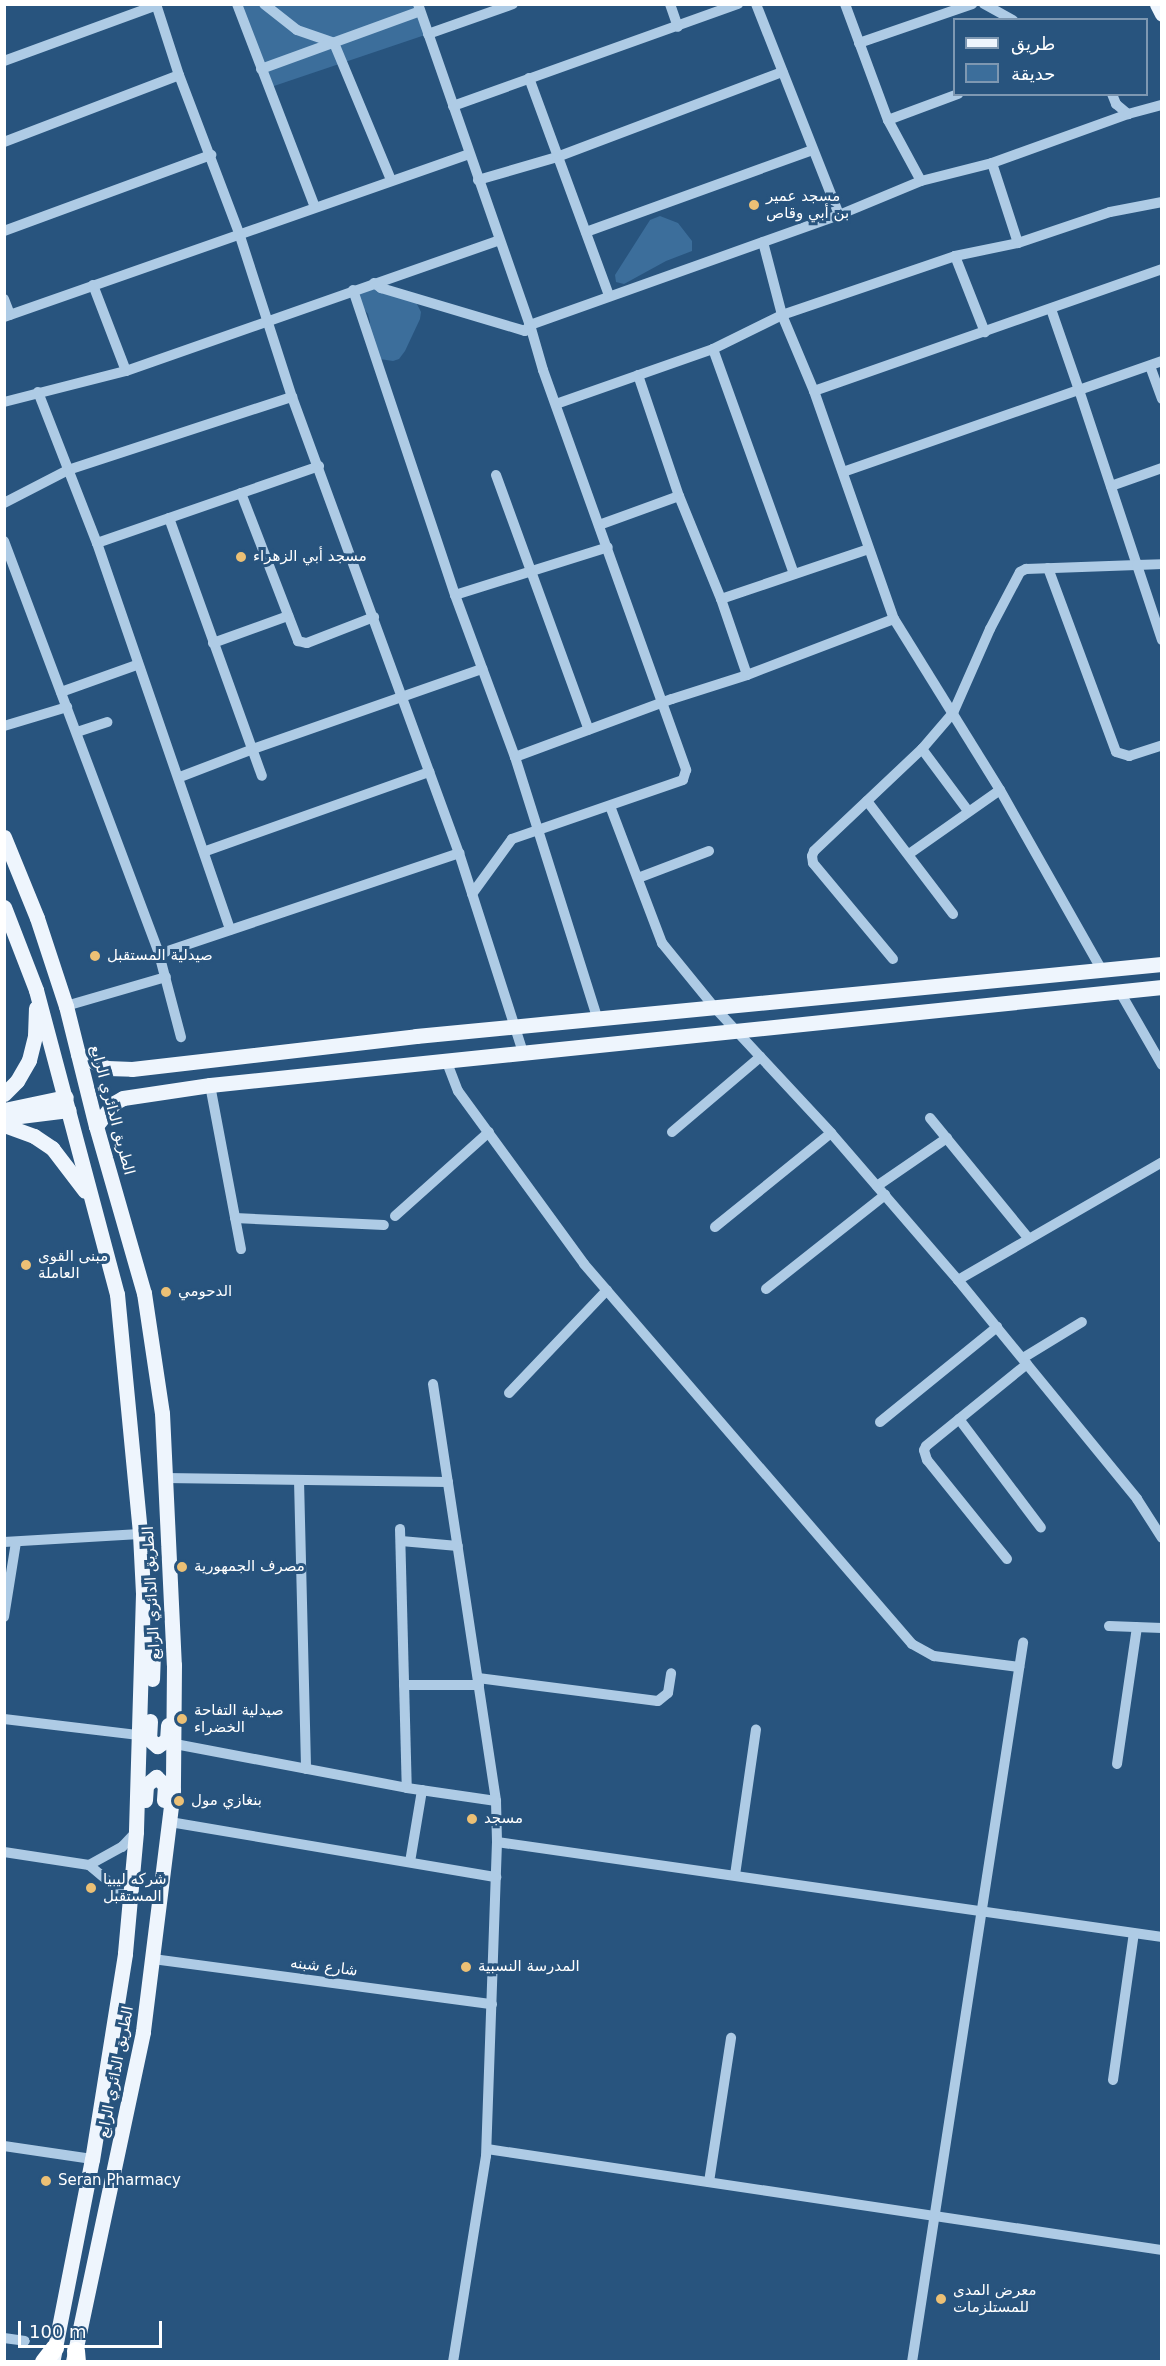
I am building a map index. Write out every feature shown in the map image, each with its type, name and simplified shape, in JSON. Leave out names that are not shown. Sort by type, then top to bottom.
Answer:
[{"type":"main road","points":[[1157,4],[1161,14]]},
{"type":"main road","name":"الطريق الدائري الرابع","points":[[4,837],[37,918],[66,1006],[148,1315],[162,1413],[176,1744],[170,1822],[143,2032],[76,2358]]},
{"type":"main road","name":"الطريق الدائري الرابع","points":[[4,907],[36,990],[68,1103],[90,1198],[117,1294],[141,1534],[143,1615],[136,1832],[130,1906],[120,1987],[92,2159],[50,2357]]},
{"type":"main road","points":[[78,1054],[107,1068],[132,1069],[416,1036],[1161,964]]},
{"type":"main road","points":[[96,1126],[114,1102],[123,1098],[210,1085],[1161,987]]},
{"type":"main road","points":[[4,1094],[24,1071],[33,1049],[36,990]]},
{"type":"main road","points":[[4,1110],[68,1103]]},
{"type":"main road","points":[[4,1118],[68,1103]]},
{"type":"main road","points":[[4,1125],[34,1136],[52,1148],[90,1198]]},
{"type":"main road","points":[[143,1615],[150,1631],[153,1652],[149,1739],[157,1746],[167,1740],[167,1686],[174,1671]]},
{"type":"main road","points":[[132,1878],[141,1864],[146,1785],[156,1777],[165,1785],[156,1863],[162,1895]]},
{"type":"street","points":[[237,4],[315,207]]},
{"type":"street","points":[[264,4],[297,30],[334,43],[392,180]]},
{"type":"street","points":[[670,4],[678,27]]},
{"type":"street","points":[[453,106],[738,4]]},
{"type":"street","points":[[756,4],[839,215]]},
{"type":"street","points":[[845,4],[888,120],[921,181]]},
{"type":"street","points":[[859,43],[972,4]]},
{"type":"street","points":[[984,4],[1009,18]]},
{"type":"street","points":[[4,61],[156,5],[179,75],[239,233],[292,397],[459,853],[517,1028],[523,1053]]},
{"type":"street","points":[[428,34],[507,6]]},
{"type":"street","points":[[261,69],[334,43],[419,8],[498,241],[530,325],[663,702],[686,776],[683,780],[506,843],[472,894]]},
{"type":"street","points":[[478,180],[557,157],[782,72]]},
{"type":"street","points":[[4,142],[179,75]]},
{"type":"street","points":[[528,78],[609,295]]},
{"type":"street","points":[[888,120],[953,96]]},
{"type":"street","points":[[1113,96],[1116,104],[1128,114]]},
{"type":"street","points":[[374,283],[525,331],[530,325],[609,295],[839,215],[921,181],[992,163],[1128,114],[1161,105]]},
{"type":"street","points":[[586,232],[813,150]]},
{"type":"street","points":[[4,299],[7,316],[469,154]]},
{"type":"street","points":[[4,231],[211,155]]},
{"type":"street","points":[[992,163],[1018,243]]},
{"type":"street","points":[[556,404],[713,349],[782,315],[955,256],[1018,243],[1110,212],[1161,202]]},
{"type":"street","points":[[4,402],[126,371],[352,290],[498,241]]},
{"type":"street","points":[[763,242],[782,315],[814,391],[894,619],[1000,790],[1102,970]]},
{"type":"street","points":[[955,256],[985,332]]},
{"type":"street","points":[[814,391],[1161,269]]},
{"type":"street","points":[[93,285],[126,371]]},
{"type":"street","points":[[352,290],[455,596],[515,757],[598,1020]]},
{"type":"street","points":[[1051,309],[1161,640]]},
{"type":"street","points":[[713,349],[794,574]]},
{"type":"street","points":[[843,472],[1161,361]]},
{"type":"street","points":[[1150,366],[1161,399]]},
{"type":"street","points":[[638,375],[680,496],[721,599],[747,675]]},
{"type":"street","points":[[38,392],[98,543],[137,664],[206,851],[230,930]]},
{"type":"street","points":[[4,503],[68,470],[292,397]]},
{"type":"street","points":[[98,543],[319,466]]},
{"type":"street","points":[[1111,486],[1161,468]]},
{"type":"street","points":[[496,475],[589,730]]},
{"type":"street","points":[[242,493],[298,640],[302,643],[374,617]]},
{"type":"street","points":[[599,525],[680,496]]},
{"type":"street","points":[[169,518],[262,776]]},
{"type":"street","points":[[4,541],[159,954],[181,1037]]},
{"type":"street","points":[[455,596],[608,547]]},
{"type":"street","points":[[721,599],[869,549]]},
{"type":"street","points":[[893,959],[813,863],[814,851],[922,749],[953,713],[1015,578],[1026,569],[1161,564]]},
{"type":"street","points":[[1048,568],[1116,752],[1129,756],[1161,745]]},
{"type":"street","points":[[213,643],[288,616]]},
{"type":"street","points":[[515,757],[663,702],[747,675],[894,619]]},
{"type":"street","points":[[61,692],[137,664]]},
{"type":"street","points":[[180,777],[252,749],[482,669]]},
{"type":"street","points":[[4,726],[67,707]]},
{"type":"street","points":[[77,732],[107,722]]},
{"type":"street","points":[[922,749],[968,810]]},
{"type":"street","points":[[206,851],[429,772]]},
{"type":"street","points":[[909,854],[968,810],[1000,790]]},
{"type":"street","points":[[867,801],[953,914]]},
{"type":"street","points":[[610,806],[662,943],[715,1008],[831,1133],[958,1280],[1137,1499],[1161,1538]]},
{"type":"street","points":[[638,878],[709,851]]},
{"type":"street","points":[[159,954],[459,853]]},
{"type":"street","points":[[66,1006],[166,977]]},
{"type":"street","points":[[1120,992],[1161,1065]]},
{"type":"street","points":[[672,1132],[760,1057]]},
{"type":"street","points":[[446,1060],[458,1090],[566,1240],[912,1644],[934,1656],[1019,1667]]},
{"type":"street","points":[[210,1085],[241,1250]]},
{"type":"street","points":[[930,1118],[1029,1239]]},
{"type":"street","points":[[395,1216],[489,1132]]},
{"type":"street","points":[[715,1227],[831,1133]]},
{"type":"street","points":[[877,1186],[947,1138]]},
{"type":"street","points":[[958,1280],[1161,1162]]},
{"type":"street","points":[[766,1289],[885,1195]]},
{"type":"street","points":[[235,1218],[384,1225]]},
{"type":"street","points":[[509,1393],[607,1290]]},
{"type":"street","points":[[1006,1559],[924,1456],[926,1446],[1025,1361],[1082,1322]]},
{"type":"street","points":[[880,1422],[997,1327]]},
{"type":"street","points":[[433,1384],[496,1801],[497,1842],[487,2149],[453,2361]]},
{"type":"street","points":[[959,1419],[1041,1528]]},
{"type":"street","points":[[165,1479],[448,1482]]},
{"type":"street","points":[[299,1480],[306,1769]]},
{"type":"street","points":[[400,1529],[407,1788]]},
{"type":"street","points":[[4,1617],[10,1542],[141,1534]]},
{"type":"street","points":[[401,1540],[458,1546]]},
{"type":"street","points":[[1109,1626],[1161,1628]]},
{"type":"street","points":[[1117,1764],[1137,1627]]},
{"type":"street","points":[[912,2361],[1023,1643]]},
{"type":"street","points":[[404,1685],[478,1681],[658,1701],[668,1693],[671,1673]]},
{"type":"street","points":[[4,1719],[139,1735]]},
{"type":"street","points":[[735,1875],[756,1730]]},
{"type":"street","points":[[176,1744],[407,1788],[496,1801]]},
{"type":"street","points":[[410,1862],[422,1790]]},
{"type":"street","points":[[170,1822],[496,1877]]},
{"type":"street","points":[[89,1864],[122,1847],[136,1832]]},
{"type":"street","points":[[497,1842],[1161,1937]]},
{"type":"street","points":[[4,1852],[89,1864],[108,1879],[130,1906]]},
{"type":"street","points":[[1113,2080],[1134,1933]]},
{"type":"street","name":"شارع شبنه","points":[[153,1959],[492,2004]]},
{"type":"street","points":[[709,2182],[731,2038]]},
{"type":"street","points":[[4,2146],[92,2159]]},
{"type":"street","points":[[487,2149],[1161,2250]]},
{"type":"street","points":[[4,2338],[25,2341]]},
{"type":"green space","points":[[238,5],[418,5],[428,34],[271,87]]},
{"type":"green space","points":[[660,216],[678,223],[692,241],[692,251],[666,261],[624,284],[616,282],[615,275],[650,220]]},
{"type":"green space","points":[[376,285],[414,298],[421,312],[405,351],[399,359],[393,361],[380,359],[369,338],[368,314],[360,304],[358,294]]},
{"type":"place","name":"مسجد عمير بن أبي وقاص","points":[[754,205]]},
{"type":"place","name":"مسجد أبي الزهراء","points":[[241,557]]},
{"type":"place","name":"صيدلية المستقبل","points":[[95,956]]},
{"type":"place","name":"مبنى القوى العاملة","points":[[26,1265]]},
{"type":"place","name":"الدحومي","points":[[166,1292]]},
{"type":"place","name":"مصرف الجمهورية","points":[[182,1567]]},
{"type":"place","name":"صيدلية التفاحة الخضراء","points":[[182,1719]]},
{"type":"place","name":"بنغازي مول","points":[[179,1801]]},
{"type":"place","name":"مسجد","points":[[472,1819]]},
{"type":"place","name":"شركه ليبيا المستقبل","points":[[91,1888]]},
{"type":"place","name":"المدرسة النسبية","points":[[466,1967]]},
{"type":"place","name":"Seran Pharmacy","points":[[46,2181]]},
{"type":"place","name":"معرض المدى للمستلزمات","points":[[941,2299]]}]
